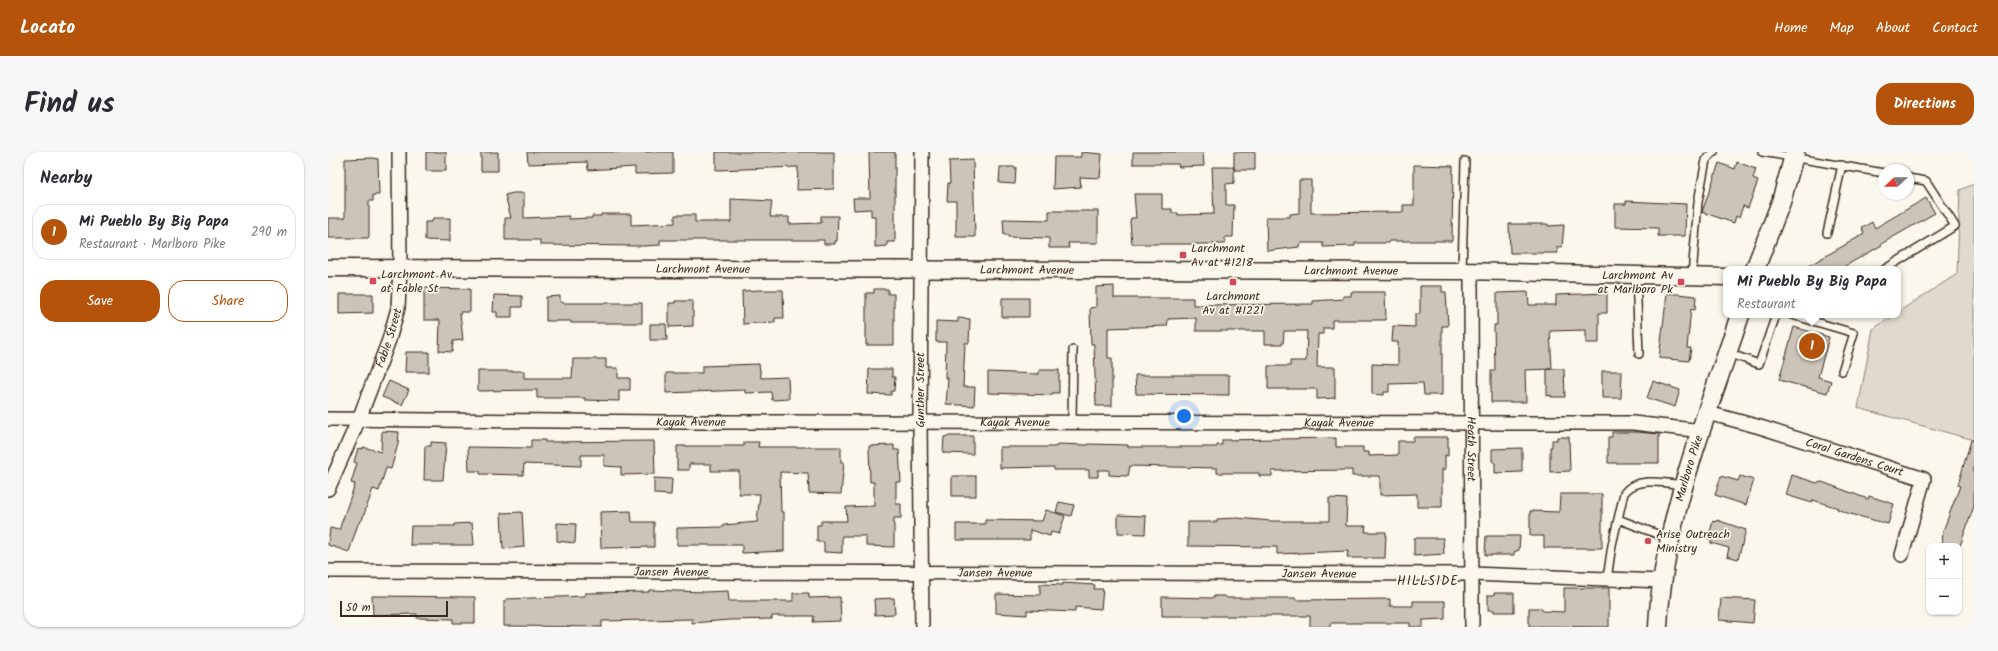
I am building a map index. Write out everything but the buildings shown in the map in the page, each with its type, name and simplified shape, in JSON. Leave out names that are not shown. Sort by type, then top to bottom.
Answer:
[{"type":"main road","points":[[1756,266],[1781,202],[1795,154]]},
{"type":"main road","name":"Marlboro Pike","points":[[1658,627],[1663,581],[1670,539],[1685,485],[1739,318]]},
{"type":"street","name":"Fable Street","points":[[328,490],[359,419],[394,322],[398,302],[400,268],[399,152]]},
{"type":"street","name":"Gunther Street","points":[[922,152],[920,421],[922,627]]},
{"type":"street","name":"Larchmont Avenue","points":[[328,268],[1466,271],[1723,277]]},
{"type":"street","name":"Heath Street","points":[[1466,271],[1471,423],[1472,627]]},
{"type":"street","name":"Coral Gardens Court","points":[[1708,413],[1760,427],[1924,479],[1902,555]]},
{"type":"street","name":"Kayak Avenue","points":[[328,419],[666,422],[920,421],[1633,423],[1702,431]]},
{"type":"street","name":"Jansen Avenue","points":[[328,570],[474,572],[1471,574],[1663,581]]},
{"type":"lane","points":[[1692,276],[1698,202],[1706,160],[1714,152]]},
{"type":"lane","points":[[1762,152],[1795,154],[1878,172]]},
{"type":"lane","points":[[1465,161],[1466,271]]},
{"type":"lane","points":[[1827,233],[1842,165]]},
{"type":"lane","points":[[1890,266],[1955,226],[1926,181],[1914,179]]},
{"type":"lane","points":[[1636,275],[1639,354]]},
{"type":"lane","points":[[1727,353],[1759,364],[1775,318]]},
{"type":"lane","points":[[1802,318],[1854,333],[1842,371]]},
{"type":"lane","points":[[1072,422],[1073,350]]},
{"type":"lane","points":[[1607,579],[1612,545],[1624,493],[1628,487],[1641,482],[1685,485]]},
{"type":"lane","points":[[1618,519],[1670,539]]},
{"type":"shaded area","points":[[1974,184],[1974,440],[1858,408],[1873,329],[1890,318],[1901,318],[1901,310],[1957,274],[1960,190]]},
{"type":"place","name":"Larchmont Av at #1218","points":[[1183,255]]},
{"type":"place","name":"Larchmont Av at Fable St","points":[[373,281]]},
{"type":"place","name":"Larchmont Av at #1221","points":[[1233,282]]},
{"type":"place","name":"Larchmont Av at Marlboro Pk","points":[[1681,282]]},
{"type":"place","name":"Mi Pueblo By Big Papa","points":[[1812,346]]},
{"type":"place","name":"Arise Outreach Ministry","points":[[1648,541]]},
{"type":"district","name":"HILLSIDE","points":[[1428,581]]}]
